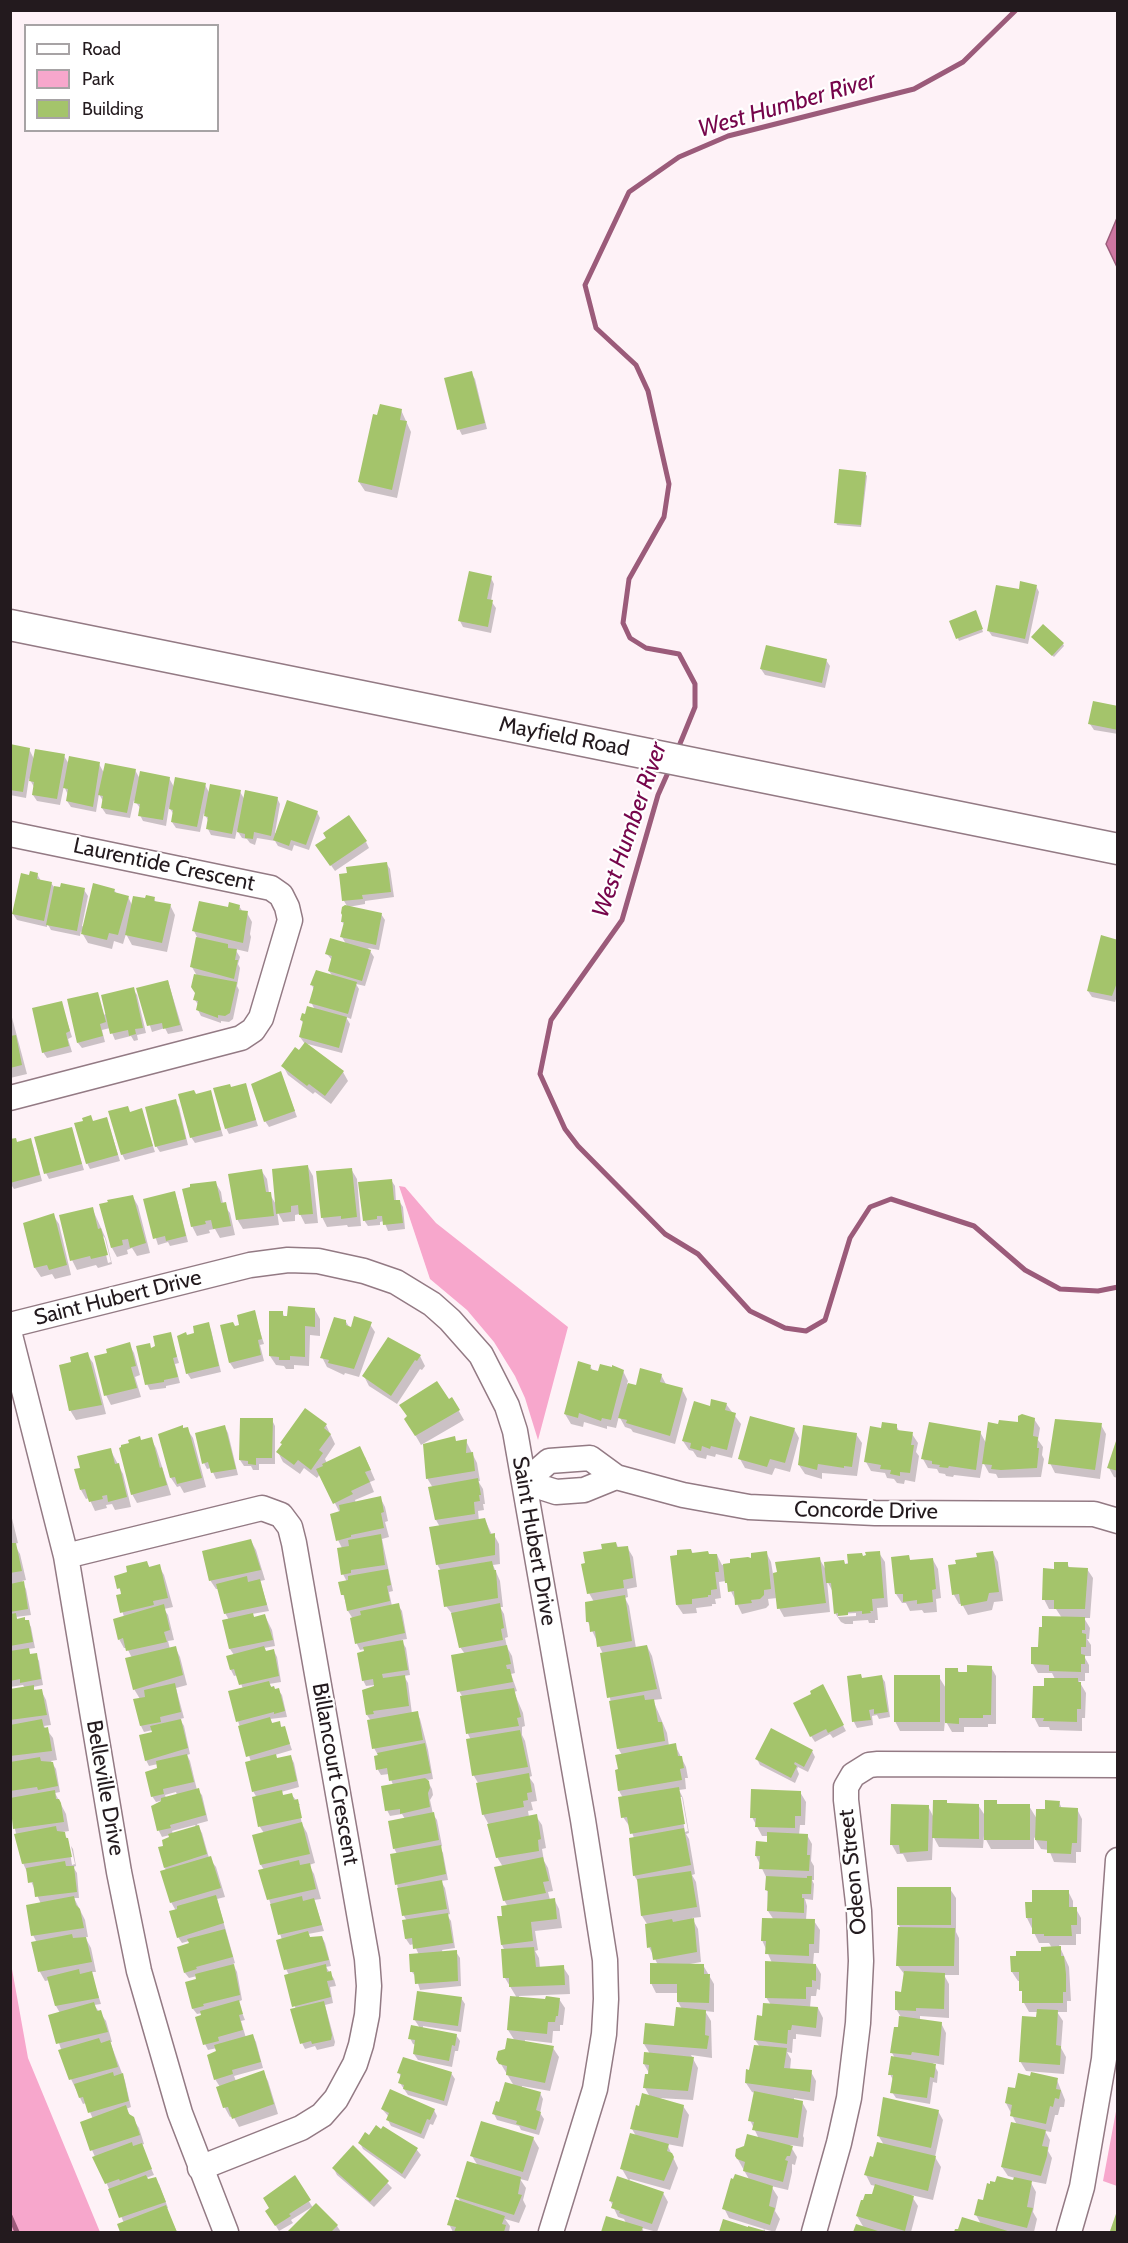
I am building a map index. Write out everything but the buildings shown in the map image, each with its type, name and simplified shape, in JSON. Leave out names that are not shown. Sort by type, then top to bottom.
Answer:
[{"type":"main road","name":"Mayfield Road","points":[[10,625],[1118,849]]},
{"type":"street","name":"Laurentide Crescent","points":[[10,834],[271,888],[281,895],[290,920],[261,1018],[253,1030],[242,1038],[10,1098]]},
{"type":"street","name":"Saint Hubert Drive","points":[[10,1325],[269,1261],[318,1261],[372,1273],[396,1282],[432,1304],[481,1354],[507,1406],[515,1431],[605,1960],[604,2034],[595,2089],[551,2232]]},
{"type":"street","name":"Belleville Drive","points":[[10,1335],[66,1556],[119,1872],[140,1971],[166,2068],[200,2168],[226,2232]]},
{"type":"street","name":"Concorde Drive","points":[[525,1482],[556,1492],[584,1490],[616,1477],[683,1495],[749,1507],[875,1513],[1094,1514],[1118,1521]]},
{"type":"street","name":"Billancourt Crescent","points":[[66,1556],[262,1508],[281,1515],[290,1527],[294,1543],[367,1959],[369,1986],[367,2015],[355,2064],[336,2099],[322,2115],[301,2128],[200,2168]]},
{"type":"street","name":"Odeon Street","points":[[814,2232],[847,2110],[858,2023],[861,1960],[859,1911],[846,1800],[846,1787],[853,1775],[869,1765],[878,1764],[1118,1765]]},
{"type":"street","points":[[1069,2232],[1082,2187],[1104,2059],[1118,1860]]},
{"type":"green space","points":[[399,1186],[405,1187],[436,1223],[568,1327],[538,1440],[525,1398],[515,1376],[494,1342],[467,1310],[430,1279]]},
{"type":"green space","points":[[10,1958],[28,2058],[100,2232],[11,2232]]},
{"type":"green space","points":[[1117,2106],[1117,2186],[1103,2181]]},
{"type":"shaded area","points":[[1118,218],[1117,267],[1106,244]]},
{"type":"waterway","name":"West Humber River","points":[[677,751],[695,707],[695,684],[679,654],[646,648],[630,638],[623,623],[629,579],[664,517],[669,484],[648,391],[636,365],[596,328],[585,285],[629,192],[679,157],[728,136],[914,89],[963,62],[1016,10]]},
{"type":"waterway","name":"West Humber River","points":[[670,768],[658,795],[622,920],[551,1020],[540,1074],[565,1129],[578,1146],[665,1234],[698,1254],[750,1311],[785,1328],[806,1331],[825,1320],[850,1238],[870,1207],[891,1199],[974,1226],[1025,1270],[1060,1289],[1098,1291],[1118,1287]]},
{"type":"waterway","points":[[10,2216],[17,2232]]}]
